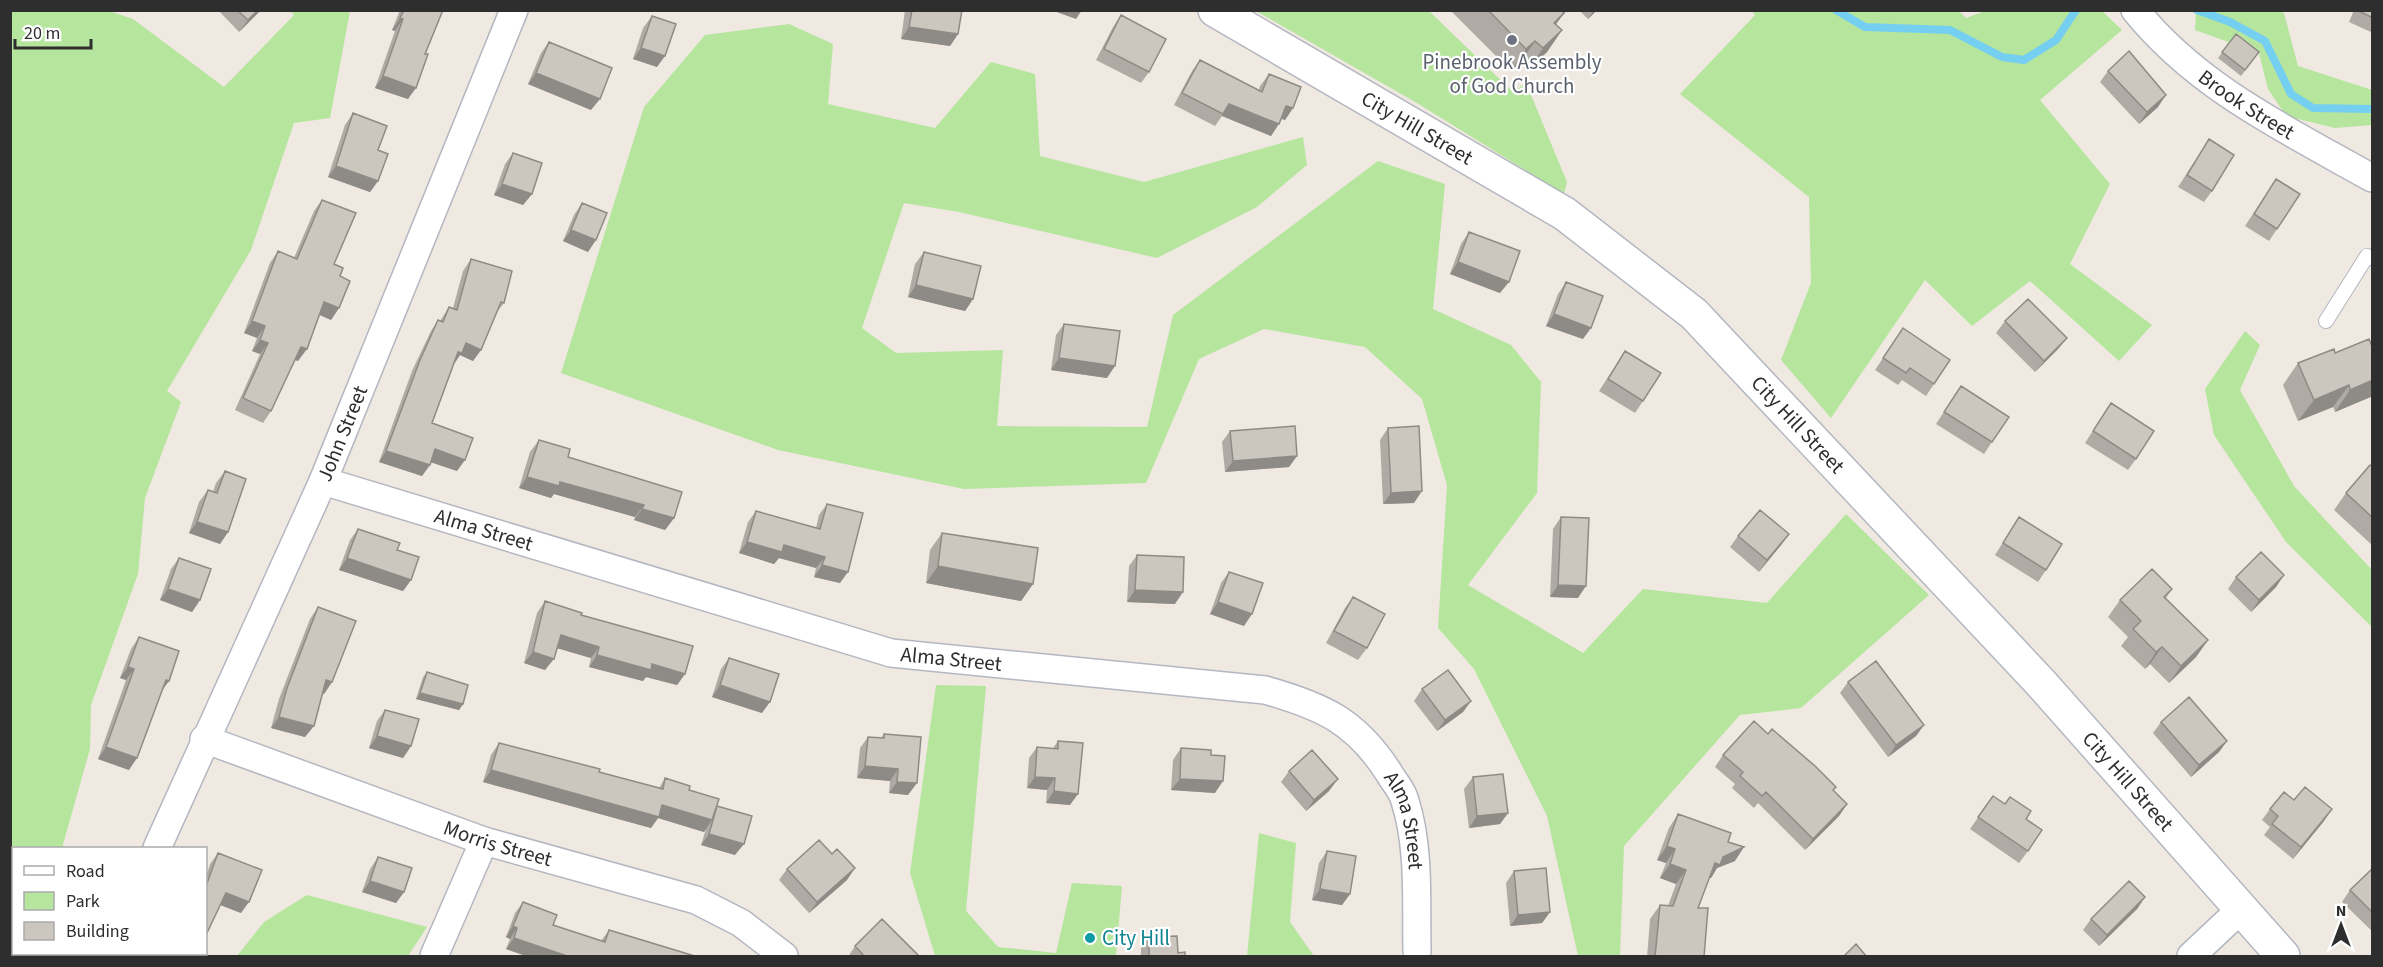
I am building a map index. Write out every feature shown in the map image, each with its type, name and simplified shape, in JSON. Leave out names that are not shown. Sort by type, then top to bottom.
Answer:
[{"type":"street","name":"John Street","points":[[158,847],[204,739],[323,481],[514,10]]},
{"type":"street","name":"City Hill Street","points":[[1215,10],[1565,214],[1694,314],[2040,682],[2283,957]]},
{"type":"street","name":"Brook Street","points":[[2135,10],[2183,61],[2225,94],[2373,178]]},
{"type":"street","name":"Alma Street","points":[[323,481],[891,653],[1265,690],[1323,708],[1363,737],[1374,750],[1405,799],[1414,843],[1417,951]]},
{"type":"street","name":"Morris Street","points":[[204,739],[484,841],[696,900],[741,923],[784,957]]},
{"type":"street","points":[[434,957],[484,841]]},
{"type":"street","points":[[2191,957],[2240,910]]},
{"type":"lane","points":[[2326,321],[2367,256],[2373,258]]},
{"type":"green space","points":[[2275,10],[2284,13],[2298,66],[2372,90],[2372,125],[2335,128],[2286,116],[2268,89],[2259,53],[2195,30],[2196,11]]},
{"type":"green space","points":[[10,11],[109,11],[133,19],[224,87],[294,15],[290,11],[350,11],[330,118],[294,123],[251,250],[167,391],[181,402],[145,498],[138,574],[91,705],[90,749],[62,847],[12,847],[12,855],[10,855]]},
{"type":"green space","points":[[1256,11],[1429,11],[1513,92],[1526,83],[1567,182],[1564,194],[1417,103]]},
{"type":"green space","points":[[1752,11],[1959,11],[1966,18],[1985,11],[2102,11],[2122,30],[2040,100],[2110,184],[2070,264],[2152,325],[2119,361],[2030,281],[1972,326],[1925,280],[1831,418],[1781,360],[1811,283],[1809,197],[1680,94],[1755,15]]},
{"type":"green space","points":[[789,24],[833,44],[828,104],[935,128],[991,62],[1035,74],[1040,156],[1144,182],[1303,137],[1307,165],[1257,207],[1157,258],[959,212],[904,203],[862,328],[896,353],[1003,350],[997,426],[1147,427],[1173,315],[1378,161],[1445,184],[1433,309],[1511,345],[1541,382],[1537,493],[1468,585],[1583,653],[1643,589],[1767,603],[1846,514],[1929,595],[1801,708],[1740,715],[1624,846],[1620,956],[1578,956],[1547,816],[1474,669],[1438,628],[1447,485],[1422,399],[1365,347],[1264,329],[1199,359],[1146,483],[964,489],[778,450],[561,373],[644,107],[705,35]]},
{"type":"green space","points":[[2245,331],[2260,345],[2240,390],[2294,486],[2372,570],[2372,627],[2286,542],[2214,435],[2205,389]]},
{"type":"green space","points":[[936,685],[986,686],[966,911],[998,947],[1056,953],[1072,883],[1122,886],[1116,956],[935,956],[910,873]]},
{"type":"green space","points":[[1259,833],[1296,843],[1290,922],[1314,956],[1247,956]]},
{"type":"green space","points":[[307,895],[427,927],[408,956],[237,956],[264,922]]},
{"type":"building","points":[[237,10],[258,10],[248,20]]},
{"type":"building","points":[[404,10],[443,10],[425,54],[428,54],[416,88],[383,76]]},
{"type":"building","points":[[912,10],[962,10],[958,34],[909,27]]},
{"type":"building","points":[[1488,10],[1561,10],[1564,13],[1554,23],[1562,30],[1543,48],[1535,41],[1526,49]]},
{"type":"building","points":[[2357,10],[2373,10],[2373,18]]},
{"type":"building","points":[[1121,15],[1166,39],[1149,72],[1104,49]]},
{"type":"building","points":[[652,16],[676,24],[665,56],[641,48]]},
{"type":"building","points":[[2236,34],[2259,52],[2245,70],[2222,52]]},
{"type":"building","points":[[549,42],[612,68],[600,99],[536,73]]},
{"type":"building","points":[[2129,51],[2166,95],[2147,112],[2108,71]]},
{"type":"building","points":[[1200,60],[1262,92],[1269,74],[1301,87],[1293,108],[1286,106],[1279,124],[1229,104],[1223,114],[1182,93]]},
{"type":"building","points":[[353,113],[387,126],[378,150],[388,154],[378,181],[336,166]]},
{"type":"building","points":[[2209,139],[2234,155],[2212,191],[2187,175]]},
{"type":"building","points":[[513,153],[542,163],[532,194],[502,184]]},
{"type":"building","points":[[2276,179],[2300,194],[2277,229],[2254,214]]},
{"type":"building","points":[[322,200],[356,213],[334,264],[343,268],[340,276],[350,281],[339,308],[324,302],[307,349],[301,347],[271,411],[243,398],[268,343],[260,340],[265,326],[252,321],[278,251],[297,259]]},
{"type":"building","points":[[582,203],[607,213],[596,240],[571,230]]},
{"type":"building","points":[[1469,232],[1520,251],[1509,282],[1458,262]]},
{"type":"building","points":[[924,252],[981,266],[973,299],[916,285]]},
{"type":"building","points":[[471,259],[512,271],[504,303],[501,302],[481,350],[466,343],[462,353],[458,352],[432,423],[473,438],[465,460],[435,449],[430,465],[386,451],[420,360],[438,320],[443,322],[449,307],[457,310]]},
{"type":"building","points":[[1566,282],[1603,296],[1591,328],[1554,314]]},
{"type":"building","points":[[2028,299],[2067,338],[2044,361],[2005,321]]},
{"type":"building","points":[[1064,324],[1120,331],[1115,366],[1059,358]]},
{"type":"building","points":[[1903,328],[1950,360],[1934,384],[1910,368],[1906,373],[1883,358]]},
{"type":"building","points":[[2369,339],[2371,344],[2373,343],[2373,380],[2350,390],[2349,385],[2314,400],[2298,363],[2334,349],[2335,353]]},
{"type":"building","points":[[1625,351],[1661,373],[1643,401],[1608,379]]},
{"type":"building","points":[[1961,386],[2009,417],[1992,442],[1944,412]]},
{"type":"building","points":[[2111,403],[2154,431],[2136,459],[2093,431]]},
{"type":"building","points":[[1295,426],[1297,456],[1233,461],[1230,431]]},
{"type":"building","points":[[1419,426],[1422,491],[1391,493],[1388,428]]},
{"type":"building","points":[[539,440],[570,449],[568,457],[682,492],[674,518],[642,509],[644,505],[560,482],[559,486],[527,477]]},
{"type":"building","points":[[2370,465],[2373,467],[2373,518],[2346,493]]},
{"type":"building","points":[[225,471],[246,479],[228,532],[197,522],[208,490],[217,493]]},
{"type":"building","points":[[827,504],[863,513],[848,572],[822,565],[825,557],[784,545],[782,552],[747,542],[756,511],[820,529]]},
{"type":"building","points":[[1760,510],[1789,534],[1767,560],[1738,536]]},
{"type":"building","points":[[1561,517],[1589,518],[1586,586],[1558,585]]},
{"type":"building","points":[[2019,517],[2062,544],[2046,570],[2003,543]]},
{"type":"building","points":[[358,529],[400,543],[397,550],[419,557],[411,580],[347,558]]},
{"type":"building","points":[[942,533],[1038,548],[1033,584],[938,566]]},
{"type":"building","points":[[2261,552],[2284,575],[2259,600],[2236,577]]},
{"type":"building","points":[[1137,555],[1184,557],[1183,592],[1135,590]]},
{"type":"building","points":[[179,558],[211,569],[200,600],[168,589]]},
{"type":"building","points":[[2152,569],[2172,589],[2164,597],[2208,640],[2181,666],[2162,647],[2156,652],[2133,629],[2141,621],[2120,600]]},
{"type":"building","points":[[1229,572],[1263,583],[1252,614],[1218,602]]},
{"type":"building","points":[[1353,597],[1385,614],[1367,648],[1334,631]]},
{"type":"building","points":[[545,601],[582,613],[581,615],[693,646],[685,674],[652,664],[651,670],[597,655],[599,647],[561,635],[554,659],[533,652]]},
{"type":"building","points":[[318,607],[356,621],[332,682],[326,680],[314,726],[279,717],[287,688]]},
{"type":"building","points":[[139,637],[179,651],[137,758],[106,747],[134,669],[128,667]]},
{"type":"building","points":[[729,658],[779,674],[770,702],[720,685]]},
{"type":"building","points":[[1876,661],[1924,725],[1896,745],[1848,682]]},
{"type":"building","points":[[1448,670],[1471,701],[1445,720],[1422,689]]},
{"type":"building","points":[[427,672],[468,685],[463,704],[420,693]]},
{"type":"building","points":[[2189,697],[2227,741],[2199,765],[2161,722]]},
{"type":"building","points":[[385,710],[419,719],[411,746],[377,736]]},
{"type":"building","points":[[1754,721],[1768,734],[1772,729],[1815,766],[1836,787],[1833,790],[1847,804],[1813,839],[1766,792],[1762,796],[1740,776],[1743,772],[1723,755]]},
{"type":"building","points":[[884,734],[921,737],[917,783],[897,782],[898,769],[865,766],[868,737],[884,738]]},
{"type":"building","points":[[1058,741],[1083,743],[1078,794],[1054,791],[1055,778],[1035,777],[1037,747],[1058,749]]},
{"type":"building","points":[[499,743],[600,769],[599,772],[663,789],[665,778],[690,786],[689,790],[719,799],[712,820],[662,805],[659,817],[491,770]]},
{"type":"building","points":[[1181,748],[1211,750],[1211,755],[1225,756],[1223,781],[1180,779]]},
{"type":"building","points":[[1312,750],[1338,779],[1314,800],[1289,771]]},
{"type":"building","points":[[1503,774],[1508,813],[1477,816],[1473,777]]},
{"type":"building","points":[[2305,787],[2332,809],[2301,847],[2272,824],[2278,816],[2270,809],[2284,792],[2294,800]]},
{"type":"building","points":[[1993,796],[2005,804],[2010,797],[2031,811],[2026,819],[2042,830],[2028,851],[1978,817]]},
{"type":"building","points":[[717,806],[752,816],[744,844],[709,834]]},
{"type":"building","points":[[1678,814],[1731,833],[1728,842],[1744,847],[1723,857],[1720,865],[1715,863],[1698,908],[1708,908],[1704,957],[1655,957],[1660,905],[1673,906],[1686,870],[1670,864],[1675,849],[1667,846]]},
{"type":"building","points":[[819,840],[832,854],[837,849],[855,868],[817,902],[787,869]]},
{"type":"building","points":[[1327,851],[1356,856],[1350,894],[1320,889]]},
{"type":"building","points":[[218,853],[262,870],[249,902],[226,893],[207,933],[207,883]]},
{"type":"building","points":[[378,857],[412,868],[404,892],[370,881]]},
{"type":"building","points":[[1546,868],[1550,912],[1518,915],[1514,871]]},
{"type":"building","points":[[2373,868],[2373,913],[2350,890]]},
{"type":"building","points":[[2129,881],[2145,897],[2107,935],[2091,919]]},
{"type":"building","points":[[523,902],[557,915],[553,925],[605,942],[609,930],[698,957],[570,957],[514,938],[517,928],[513,926]]},
{"type":"building","points":[[882,919],[918,955],[917,957],[865,957],[855,946]]},
{"type":"building","points":[[1177,936],[1178,953],[1185,952],[1185,957],[1149,957],[1149,937]]},
{"type":"building","points":[[1856,944],[1867,957],[1843,957]]},
{"type":"building","points":[[174,955],[202,955],[207,957],[173,957]]},
{"type":"waterway","points":[[1836,10],[1865,27],[1950,30],[2002,57],[2024,60],[2056,40],[2076,10]]},
{"type":"waterway","points":[[2197,10],[2230,22],[2265,41],[2291,94],[2313,108],[2372,109]]},
{"type":"place","name":"Pinebrook Assembly of God Church","points":[[1512,40]]},
{"type":"place","name":"City Hill","points":[[1090,938]]}]
